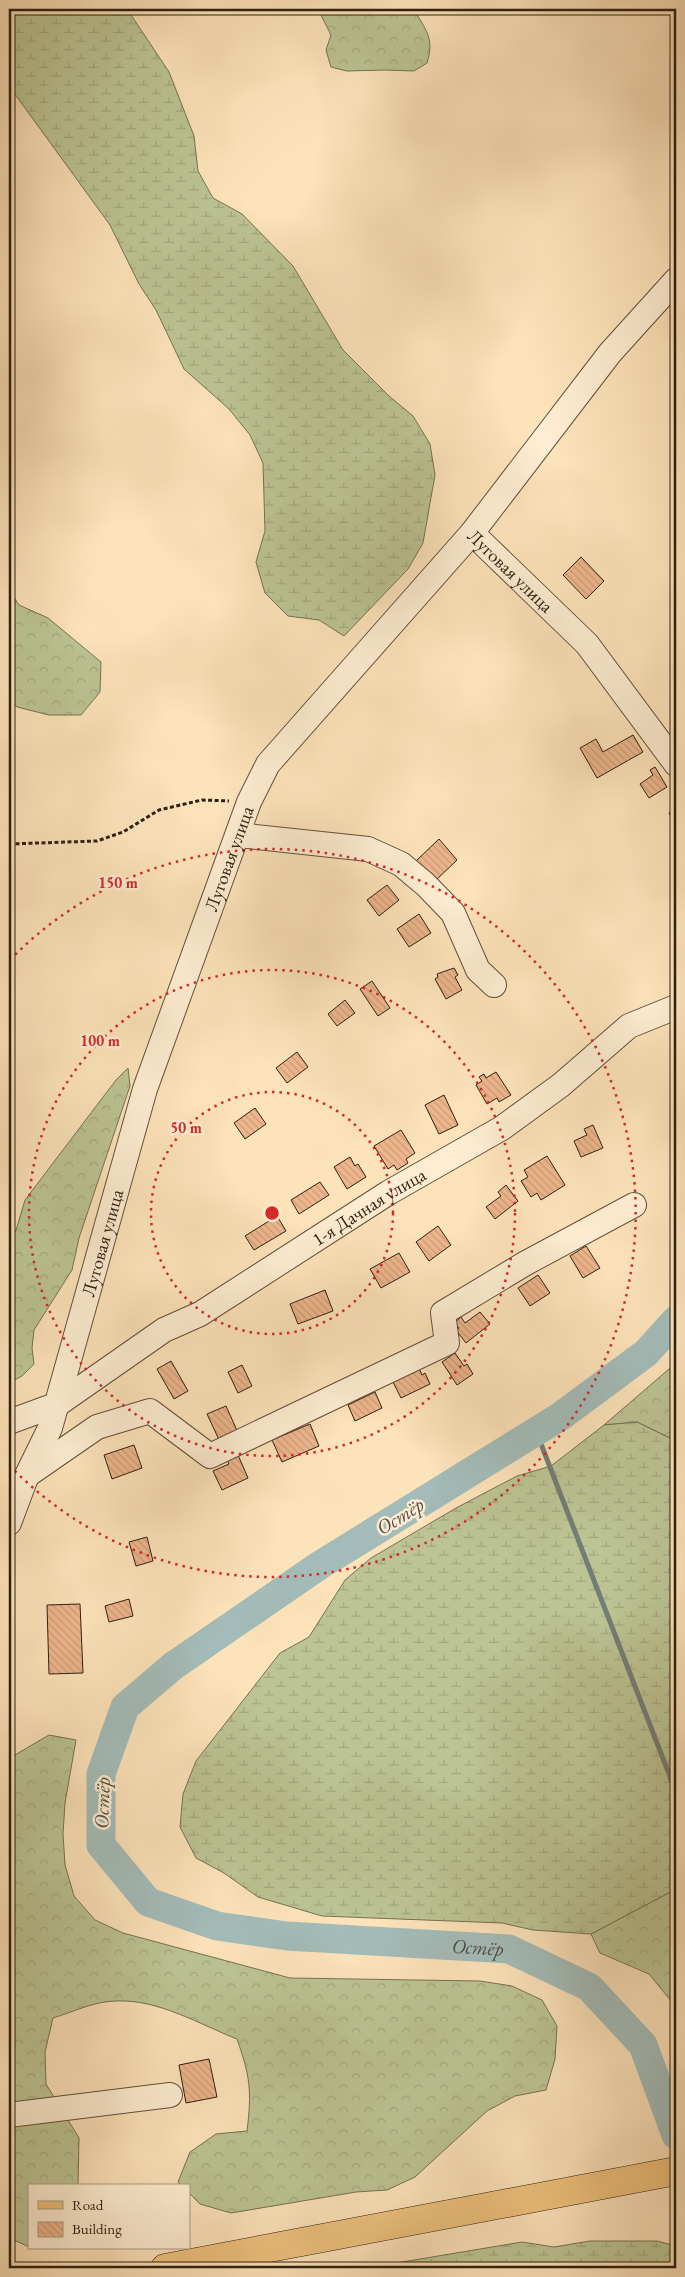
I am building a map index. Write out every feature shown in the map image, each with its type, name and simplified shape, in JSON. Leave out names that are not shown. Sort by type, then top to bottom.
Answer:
[{"type":"main road","points":[[165,2268],[676,2171]]},
{"type":"street","points":[[472,533],[610,353],[676,280]]},
{"type":"street","name":"Луговая улица","points":[[9,1523],[27,1475],[50,1428],[58,1404],[145,1089],[249,802],[268,764],[472,533],[587,644],[673,752]]},
{"type":"street","points":[[238,835],[368,849],[400,864],[426,885],[453,913],[478,970],[494,985]]},
{"type":"street","name":"1-я Дачная улица","points":[[9,1422],[58,1404],[164,1330],[200,1314],[388,1193],[502,1128],[561,1086],[629,1026],[676,1007]]},
{"type":"street","points":[[27,1475],[97,1427],[150,1411],[210,1456],[447,1343],[443,1313],[526,1263],[634,1205]]},
{"type":"street","points":[[9,2115],[170,2095]]},
{"type":"path","points":[[9,844],[97,841],[123,832],[159,810],[202,800],[249,802]]},
{"type":"green space","points":[[9,9],[127,9],[169,72],[194,136],[198,171],[213,198],[242,214],[293,266],[343,350],[389,396],[413,416],[430,444],[435,475],[423,543],[408,569],[344,636],[319,620],[288,616],[265,593],[256,562],[265,531],[263,463],[250,435],[229,409],[184,369],[156,310],[139,284],[110,225],[9,86]]},
{"type":"green space","points":[[318,9],[414,9],[428,34],[430,47],[427,63],[414,71],[347,71],[331,67],[326,50],[331,35]]},
{"type":"green space","points":[[9,590],[19,605],[48,618],[101,662],[100,692],[81,715],[49,715],[17,707],[9,697]]},
{"type":"green space","points":[[128,1068],[130,1086],[79,1238],[72,1270],[34,1330],[32,1348],[34,1364],[22,1376],[9,1383],[9,1239],[16,1230],[25,1200],[116,1080]]},
{"type":"green space","points":[[676,1363],[676,1441],[637,1422],[604,1425]]},
{"type":"green space","points":[[637,1422],[676,1441],[676,1889],[591,1934],[533,1930],[502,1923],[322,1916],[258,1897],[224,1873],[196,1858],[180,1827],[183,1794],[196,1761],[280,1653],[309,1637],[345,1580],[371,1558],[456,1508],[517,1476],[551,1466],[604,1425]]},
{"type":"green space","points":[[49,1735],[76,1740],[65,1803],[63,1834],[65,1865],[74,1896],[95,1920],[123,1933],[290,1978],[480,1981],[512,1986],[542,2000],[557,2026],[555,2059],[546,2090],[515,2096],[487,2111],[415,2177],[387,2190],[356,2192],[231,2213],[200,2204],[190,2194],[190,2184],[180,2184],[178,2182],[190,2152],[216,2134],[247,2131],[249,2084],[245,2063],[237,2039],[163,2008],[147,2004],[132,2001],[108,2001],[92,2005],[53,2018],[45,2052],[46,2084],[79,2138],[78,2184],[28,2184],[28,2247],[14,2240],[9,2228],[9,1767],[15,1755]]},
{"type":"green space","points":[[676,1889],[676,2007],[649,1974],[600,1953],[591,1934]]},
{"type":"green space","points":[[590,2241],[657,2241],[676,2246],[676,2268],[366,2268],[522,2242],[554,2247]]},
{"type":"building","points":[[581,557],[604,581],[586,599],[563,575]]},
{"type":"building","points":[[633,735],[643,752],[597,778],[580,748],[596,739],[603,752]]},
{"type":"building","points":[[655,767],[667,787],[649,798],[640,784],[653,775],[650,770]]},
{"type":"building","points":[[676,808],[676,824],[669,813]]},
{"type":"building","points":[[439,839],[457,860],[434,882],[416,861]]},
{"type":"building","points":[[387,885],[399,900],[379,916],[367,900]]},
{"type":"building","points":[[419,914],[431,933],[409,947],[397,929]]},
{"type":"building","points":[[454,968],[458,975],[455,977],[462,990],[446,999],[435,979],[438,977],[437,974]]},
{"type":"building","points":[[372,981],[390,1008],[378,1016],[360,989]]},
{"type":"building","points":[[345,1000],[355,1013],[337,1026],[328,1014]]},
{"type":"building","points":[[297,1052],[308,1067],[287,1083],[276,1068]]},
{"type":"building","points":[[496,1072],[511,1095],[499,1102],[497,1098],[487,1104],[476,1085],[482,1081],[479,1077],[484,1074],[486,1078]]},
{"type":"building","points":[[444,1095],[458,1125],[439,1134],[425,1105]]},
{"type":"building","points":[[255,1108],[266,1124],[245,1139],[234,1123]]},
{"type":"building","points":[[593,1125],[603,1148],[581,1157],[574,1141],[587,1135],[584,1129]]},
{"type":"building","points":[[401,1130],[415,1153],[406,1159],[408,1163],[397,1170],[394,1165],[388,1169],[374,1146]]},
{"type":"building","points":[[547,1156],[565,1185],[541,1200],[537,1193],[531,1197],[521,1181],[528,1177],[524,1170]]},
{"type":"building","points":[[350,1157],[355,1166],[358,1164],[366,1177],[347,1189],[334,1167]]},
{"type":"building","points":[[320,1182],[329,1195],[299,1214],[291,1200]]},
{"type":"building","points":[[506,1185],[518,1201],[495,1219],[486,1207],[501,1196],[498,1192]]},
{"type":"building","points":[[277,1216],[286,1231],[254,1250],[245,1236]]},
{"type":"building","points":[[438,1226],[451,1245],[429,1261],[416,1242]]},
{"type":"building","points":[[586,1246],[600,1268],[583,1278],[570,1256]]},
{"type":"building","points":[[399,1253],[410,1272],[381,1288],[370,1269]]},
{"type":"building","points":[[538,1275],[550,1293],[530,1306],[518,1288]]},
{"type":"building","points":[[325,1290],[333,1311],[298,1324],[290,1304]]},
{"type":"building","points":[[480,1312],[490,1324],[466,1343],[456,1330],[459,1328],[454,1323],[461,1317],[465,1323]]},
{"type":"building","points":[[455,1353],[464,1366],[467,1364],[473,1374],[457,1385],[442,1362]]},
{"type":"building","points":[[171,1361],[188,1391],[174,1399],[157,1369]]},
{"type":"building","points":[[242,1365],[252,1386],[238,1393],[228,1372]]},
{"type":"building","points":[[418,1366],[422,1375],[425,1373],[430,1384],[401,1398],[391,1378]]},
{"type":"building","points":[[375,1392],[382,1408],[355,1421],[348,1405]]},
{"type":"building","points":[[226,1406],[239,1435],[221,1444],[207,1414]]},
{"type":"building","points":[[310,1424],[319,1446],[282,1462],[272,1440]]},
{"type":"building","points":[[134,1445],[142,1468],[112,1479],[104,1455]]},
{"type":"building","points":[[238,1455],[248,1478],[222,1490],[213,1471],[229,1464],[226,1458]]},
{"type":"building","points":[[147,1537],[153,1561],[136,1566],[129,1542]]},
{"type":"building","points":[[129,1599],[133,1616],[109,1622],[105,1606]]},
{"type":"building","points":[[80,1604],[83,1673],[49,1674],[47,1605]]},
{"type":"building","points":[[209,2059],[217,2097],[186,2103],[179,2065]]},
{"type":"waterway","name":"Остёр","points":[[676,1320],[646,1353],[561,1416],[320,1565],[173,1666],[125,1707],[101,1774],[101,1845],[148,1902],[217,1926],[287,1936],[509,1949],[589,1987],[643,2045],[676,2135]]},
{"type":"waterway","points":[[536,1431],[676,1792]]}]
